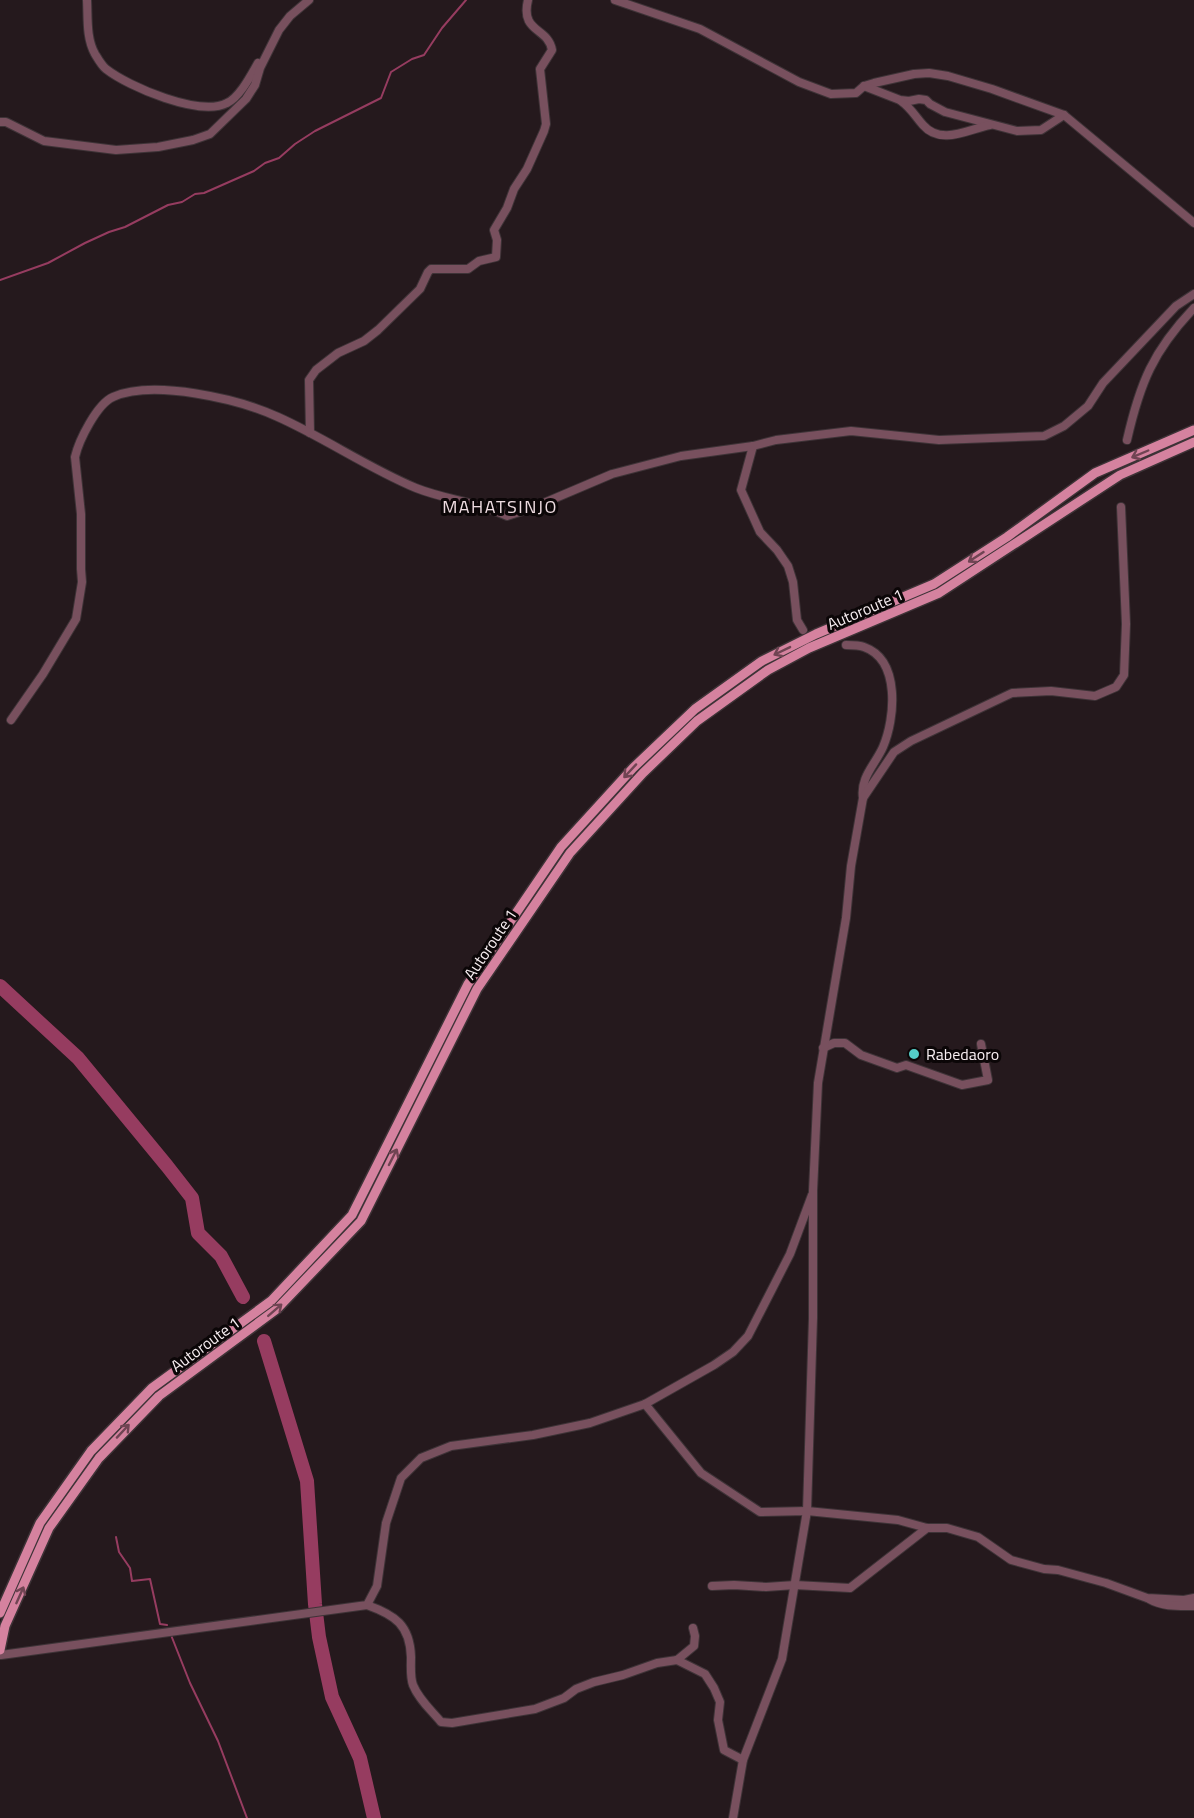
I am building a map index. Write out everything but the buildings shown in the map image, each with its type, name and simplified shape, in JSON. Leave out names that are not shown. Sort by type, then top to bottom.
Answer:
[{"type":"main road","name":"Autoroute 1","points":[[0,1613],[40,1523],[91,1451],[152,1388],[270,1301],[352,1215],[468,984],[561,847],[633,768],[695,709],[762,661],[816,634],[934,584],[1007,537],[1095,473],[1194,430]]},
{"type":"main road","name":"Autoroute 1","points":[[1,1652],[6,1626],[50,1528],[99,1458],[159,1396],[278,1309],[361,1221],[477,989],[570,854],[643,773],[697,721],[768,670],[809,648],[939,593],[1120,475],[1194,442]]},
{"type":"street","points":[[87,0],[90,44],[105,69],[150,92],[180,103],[209,108],[228,103],[248,82],[257,64],[267,53]]},
{"type":"street","points":[[0,122],[6,122],[44,141],[116,150],[158,147],[193,141],[210,134],[246,99],[255,85],[279,30],[309,0]]},
{"type":"street","points":[[310,433],[309,380],[316,370],[338,353],[364,341],[378,330],[420,289],[431,269],[468,269],[479,261],[496,257],[497,240],[494,230],[507,208],[514,189],[527,169],[546,124],[540,69],[552,50],[551,45],[528,20],[528,0]]},
{"type":"street","points":[[615,0],[700,29],[800,82],[831,94],[856,93],[864,86],[898,76],[929,73],[992,89],[1064,115],[1194,223]]},
{"type":"street","points":[[864,86],[900,100],[912,108],[925,128],[940,135],[949,137],[994,125]]},
{"type":"street","points":[[900,100],[926,100],[945,112],[1017,130],[1041,130],[1064,115]]},
{"type":"street","points":[[11,720],[43,674],[76,619],[82,582],[81,514],[75,457],[90,422],[111,398],[134,391],[165,390],[249,406],[276,416],[364,464],[416,488],[446,498],[488,506],[507,516],[582,488],[597,479],[631,469],[681,456],[753,446],[776,440],[851,431],[939,440],[1044,436],[1064,426],[1088,406],[1103,383],[1176,306],[1194,294]]},
{"type":"street","points":[[1127,440],[1147,370],[1179,324],[1194,308]]},
{"type":"street","points":[[753,446],[741,490],[760,532],[788,566],[793,582],[797,620],[803,630]]},
{"type":"street","points":[[862,798],[894,752],[911,741],[1012,693],[1051,691],[1095,696],[1116,687],[1124,675],[1126,634],[1121,507]]},
{"type":"street","points":[[733,1818],[743,1760],[782,1659],[807,1511],[813,1318],[813,1191],[818,1083],[846,918],[850,866],[862,798],[862,784],[883,748],[890,722],[890,677],[881,658],[865,647],[846,645]]},
{"type":"street","points":[[823,1048],[834,1043],[845,1043],[861,1055],[897,1068],[906,1065],[962,1084],[988,1080],[981,1044]]},
{"type":"street","points":[[367,1605],[377,1586],[386,1523],[401,1478],[421,1458],[451,1446],[533,1435],[590,1423],[645,1404],[714,1365],[733,1352],[748,1336],[790,1254],[813,1191]]},
{"type":"street","points":[[645,1404],[701,1473],[760,1512],[807,1511],[898,1520],[927,1528],[947,1528],[978,1537],[1011,1560],[1106,1583],[1157,1604],[1194,1606]]},
{"type":"street","points":[[712,1586],[795,1585],[850,1588],[927,1528]]},
{"type":"street","points":[[1147,1598],[1184,1600],[1194,1598]]},
{"type":"street","points":[[1,1652],[367,1605],[387,1612],[401,1623],[411,1649],[412,1684],[441,1722],[452,1724],[535,1709],[564,1698],[576,1689],[594,1682],[657,1663],[677,1660],[694,1646],[693,1628]]},
{"type":"street","points":[[677,1660],[705,1674],[720,1702],[718,1720],[724,1750],[743,1760]]},
{"type":"waterway","points":[[0,280],[48,263],[85,243],[125,227],[168,205],[182,202],[195,194],[204,193],[254,171],[265,163],[279,158],[315,131],[381,98],[391,72],[412,59],[424,55],[442,28],[466,0]]},
{"type":"waterway","points":[[0,986],[78,1058],[167,1166],[192,1198],[198,1233],[221,1256],[243,1297]]},
{"type":"waterway","points":[[264,1341],[307,1481],[315,1604],[319,1637],[332,1697],[360,1758],[374,1818]]},
{"type":"waterway","points":[[116,1537],[119,1552],[130,1568],[132,1581],[150,1579],[160,1624],[167,1625]]},
{"type":"waterway","points":[[171,1635],[190,1683],[218,1741],[247,1818]]},
{"type":"place","name":"Rabedaoro","points":[[914,1054]]},
{"type":"district","name":"MAHATSINJO","points":[[500,507]]}]
